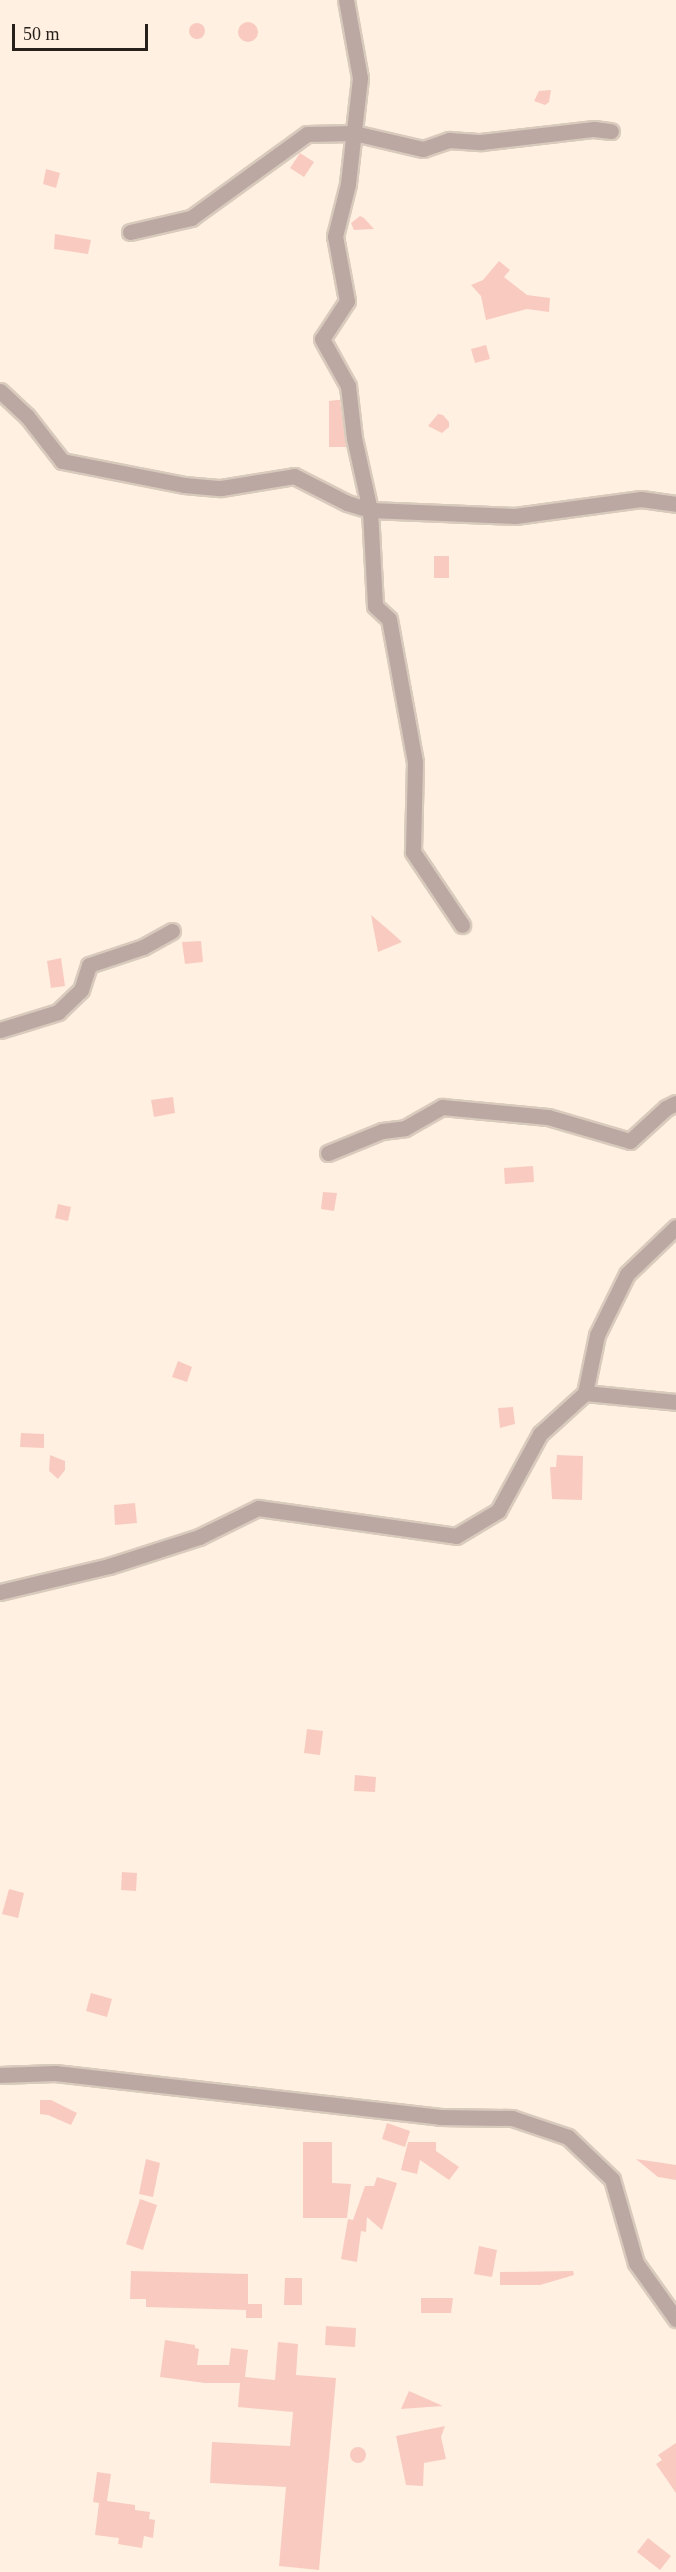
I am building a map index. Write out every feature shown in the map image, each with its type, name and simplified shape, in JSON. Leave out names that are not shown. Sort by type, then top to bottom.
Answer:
[{"type":"street","points":[[346,0],[360,78],[348,184],[335,236],[347,301],[322,339],[348,386],[354,438],[370,510],[375,606],[389,619],[415,762],[413,852],[462,925]]},
{"type":"street","points":[[130,232],[191,218],[307,134],[354,133],[423,149],[449,140],[481,142],[594,129],[610,131]]},
{"type":"street","points":[[0,391],[27,416],[62,461],[184,485],[222,488],[294,476],[338,499],[370,510],[515,516],[640,499],[676,504]]},
{"type":"street","points":[[0,1030],[58,1012],[81,990],[89,965],[143,947],[172,931]]},
{"type":"street","points":[[328,1153],[382,1131],[405,1128],[442,1107],[548,1117],[630,1141],[666,1108],[676,1103]]},
{"type":"street","points":[[0,1592],[109,1566],[199,1537],[258,1508],[456,1536],[498,1511],[540,1434],[585,1393],[597,1335],[627,1274],[676,1227]]},
{"type":"street","points":[[585,1393],[676,1402]]},
{"type":"street","points":[[0,2075],[55,2073],[440,2117],[512,2118],[568,2137],[612,2179],[636,2263],[676,2319]]},
{"type":"building","points":[[248,22],[255,25],[258,32],[255,39],[248,42],[241,39],[238,32],[241,25]]},
{"type":"building","points":[[197,23],[203,25],[205,31],[203,37],[197,39],[191,37],[189,31],[191,25]]},
{"type":"building","points":[[551,90],[549,102],[545,105],[534,101],[539,91]]},
{"type":"building","points":[[300,153],[314,162],[304,177],[290,168]]},
{"type":"building","points":[[46,169],[60,173],[56,188],[43,184]]},
{"type":"building","points":[[360,216],[374,229],[354,230],[351,223]]},
{"type":"building","points":[[55,234],[91,240],[88,254],[54,249]]},
{"type":"building","points":[[499,261],[510,270],[504,277],[527,295],[550,298],[549,312],[527,309],[486,320],[481,296],[471,285],[483,280]]},
{"type":"building","points":[[486,345],[490,359],[475,363],[471,349]]},
{"type":"building","points":[[340,400],[346,447],[329,447],[329,401]]},
{"type":"building","points":[[438,414],[443,415],[449,422],[449,427],[442,433],[428,426]]},
{"type":"building","points":[[434,556],[449,556],[449,578],[434,578]]},
{"type":"building","points":[[371,915],[391,932],[402,942],[378,952]]},
{"type":"building","points":[[201,941],[203,962],[185,964],[182,942]]},
{"type":"building","points":[[61,958],[65,986],[51,988],[47,961]]},
{"type":"building","points":[[173,1097],[175,1113],[154,1117],[151,1100]]},
{"type":"building","points":[[533,1166],[534,1182],[505,1184],[504,1168]]},
{"type":"building","points":[[323,1192],[337,1193],[334,1211],[321,1209]]},
{"type":"building","points":[[58,1204],[71,1207],[68,1221],[55,1218]]},
{"type":"building","points":[[178,1361],[192,1367],[187,1382],[172,1377]]},
{"type":"building","points":[[513,1407],[515,1424],[500,1428],[498,1408]]},
{"type":"building","points":[[21,1433],[44,1434],[44,1448],[20,1447]]},
{"type":"building","points":[[50,1455],[65,1461],[65,1470],[58,1479],[49,1471]]},
{"type":"building","points":[[557,1455],[583,1456],[582,1500],[552,1499],[550,1467],[556,1467]]},
{"type":"building","points":[[135,1503],[137,1523],[115,1525],[114,1505]]},
{"type":"building","points":[[307,1729],[323,1731],[320,1755],[304,1753]]},
{"type":"building","points":[[355,1775],[376,1777],[375,1792],[354,1791]]},
{"type":"building","points":[[122,1872],[137,1873],[136,1891],[121,1890]]},
{"type":"building","points":[[9,1889],[24,1893],[18,1918],[2,1914]]},
{"type":"building","points":[[91,1993],[112,1999],[107,2017],[86,2011]]},
{"type":"building","points":[[40,2100],[51,2100],[77,2113],[71,2125],[40,2114]]},
{"type":"building","points":[[387,2123],[410,2131],[405,2147],[382,2139]]},
{"type":"building","points":[[303,2142],[332,2142],[332,2183],[351,2184],[347,2218],[303,2218]]},
{"type":"building","points":[[408,2142],[436,2142],[436,2151],[459,2167],[449,2180],[420,2160],[417,2174],[401,2170]]},
{"type":"building","points":[[146,2159],[160,2163],[153,2197],[139,2194]]},
{"type":"building","points":[[636,2159],[676,2165],[676,2180],[658,2177]]},
{"type":"building","points":[[377,2177],[397,2183],[382,2230],[367,2217],[366,2232],[361,2231],[357,2262],[341,2259],[348,2219],[353,2220],[365,2186],[374,2186]]},
{"type":"building","points":[[140,2199],[157,2205],[143,2250],[126,2244]]},
{"type":"building","points":[[479,2246],[497,2250],[492,2277],[474,2274]]},
{"type":"building","points":[[131,2271],[248,2274],[248,2304],[262,2304],[262,2318],[246,2318],[246,2310],[146,2307],[146,2299],[130,2299]]},
{"type":"building","points":[[573,2271],[574,2275],[540,2285],[500,2285],[500,2272]]},
{"type":"building","points":[[285,2278],[302,2278],[302,2305],[284,2305]]},
{"type":"building","points":[[421,2298],[453,2298],[451,2313],[421,2313]]},
{"type":"building","points":[[326,2326],[356,2328],[355,2347],[325,2345]]},
{"type":"building","points":[[165,2340],[195,2345],[195,2348],[199,2349],[197,2365],[229,2365],[231,2348],[248,2350],[245,2377],[275,2380],[278,2342],[298,2344],[296,2375],[336,2378],[319,2570],[279,2566],[286,2487],[210,2483],[212,2442],[290,2446],[293,2412],[238,2407],[240,2383],[205,2383],[160,2377]]},
{"type":"building","points":[[409,2391],[443,2406],[401,2409]]},
{"type":"building","points":[[445,2426],[441,2437],[446,2459],[424,2463],[423,2486],[406,2485],[396,2436]]},
{"type":"building","points":[[676,2443],[676,2493],[656,2464],[662,2460],[658,2455]]},
{"type":"building","points":[[358,2447],[364,2449],[366,2455],[364,2461],[358,2463],[352,2461],[350,2455],[352,2449]]},
{"type":"building","points":[[97,2472],[111,2474],[107,2501],[135,2505],[135,2510],[150,2512],[149,2519],[155,2520],[153,2538],[144,2536],[142,2548],[118,2544],[119,2538],[95,2535],[99,2503],[93,2502]]},
{"type":"building","points":[[648,2538],[671,2556],[660,2570],[637,2552]]}]
